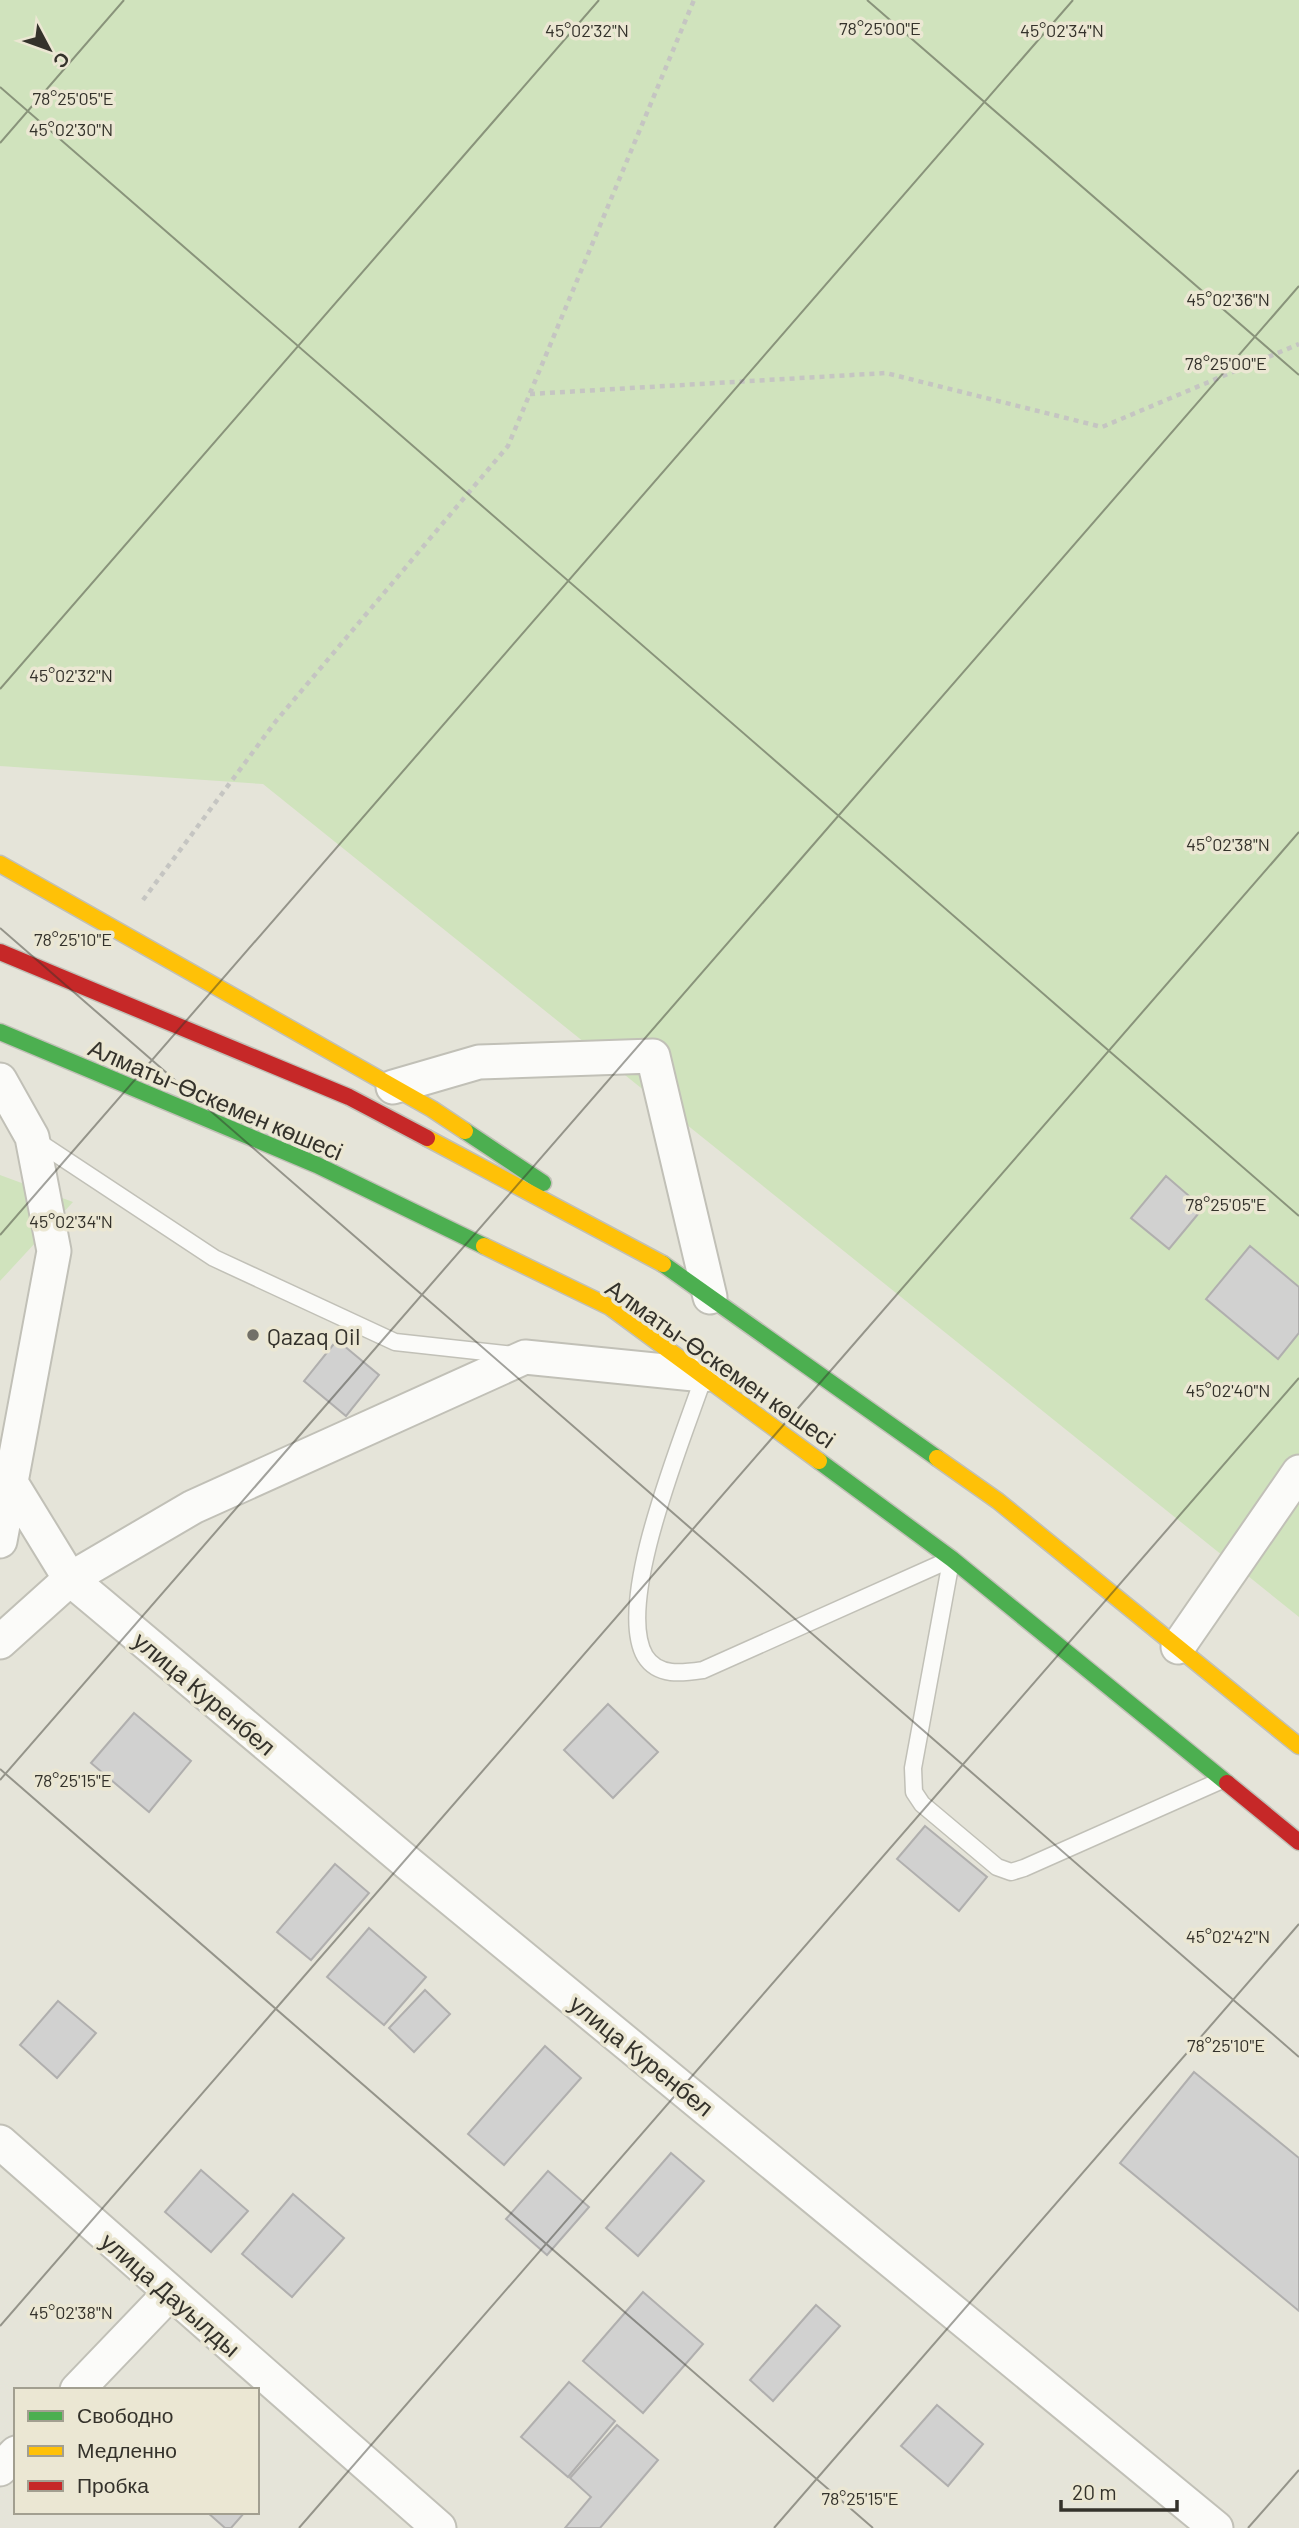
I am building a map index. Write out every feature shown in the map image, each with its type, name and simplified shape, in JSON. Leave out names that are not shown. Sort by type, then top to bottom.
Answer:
[{"type":"main road","points":[[0,863],[432,1109],[649,1254]]},
{"type":"main road","name":"Алматы-Өскемен көшесі","points":[[0,952],[349,1097],[649,1254],[998,1501],[1299,1746]]},
{"type":"main road","name":"Алматы-Өскемен көшесі","points":[[0,1032],[317,1165],[610,1307],[952,1559],[1299,1842]]},
{"type":"street","points":[[393,1087],[479,1062],[653,1056],[710,1297]]},
{"type":"street","points":[[0,1080],[32,1137],[54,1251],[5,1481],[0,1541]]},
{"type":"street","points":[[0,1642],[70,1579],[193,1507],[525,1357],[704,1375]]},
{"type":"street","points":[[1178,1647],[1299,1472]]},
{"type":"street","name":"улица Куренбел","points":[[5,1481],[70,1579],[409,1864],[1216,2528]]},
{"type":"street","name":"улица Дауылды","points":[[0,2142],[169,2294],[439,2528]]},
{"type":"street","points":[[78,2388],[169,2294]]},
{"type":"street","points":[[0,2469],[14,2455]]},
{"type":"lane","points":[[32,1137],[214,1258],[396,1342],[525,1357]]},
{"type":"lane","points":[[704,1375],[642,1564],[636,1599],[638,1634],[645,1657],[660,1669],[676,1674],[704,1670],[952,1559]]},
{"type":"lane","points":[[952,1559],[913,1768],[914,1792],[922,1804],[997,1867],[1011,1872],[1024,1868],[1223,1780]]},
{"type":"path","points":[[120,931],[276,721],[508,446],[694,0]]},
{"type":"path","points":[[530,394],[886,373],[1102,428],[1299,344]]},
{"type":"green space","points":[[0,0],[1299,0],[1299,1617],[263,784],[0,766]]},
{"type":"green space","points":[[0,1175],[73,1202],[0,1281]]},
{"type":"building","points":[[1166,1176],[1203,1208],[1169,1249],[1131,1218]]},
{"type":"building","points":[[1250,1246],[1299,1287],[1299,1333],[1278,1359],[1206,1299]]},
{"type":"building","points":[[337,1340],[379,1375],[346,1416],[304,1381]]},
{"type":"building","points":[[608,1704],[658,1752],[613,1798],[564,1750]]},
{"type":"building","points":[[134,1713],[191,1761],[149,1812],[91,1763]]},
{"type":"building","points":[[925,1826],[987,1877],[959,1911],[897,1859]]},
{"type":"building","points":[[335,1864],[369,1893],[311,1960],[277,1932]]},
{"type":"building","points":[[369,1928],[426,1977],[384,2025],[327,1977]]},
{"type":"building","points":[[425,1990],[450,2014],[414,2052],[389,2028]]},
{"type":"building","points":[[58,2001],[96,2033],[57,2078],[20,2045]]},
{"type":"building","points":[[545,2046],[581,2078],[504,2165],[468,2134]]},
{"type":"building","points":[[1194,2072],[1299,2158],[1299,2311],[1120,2163]]},
{"type":"building","points":[[671,2153],[704,2181],[638,2256],[606,2228]]},
{"type":"building","points":[[201,2170],[248,2211],[211,2252],[165,2212]]},
{"type":"building","points":[[548,2171],[589,2207],[547,2255],[506,2219]]},
{"type":"building","points":[[293,2194],[344,2238],[292,2297],[242,2254]]},
{"type":"building","points":[[643,2292],[703,2344],[643,2413],[583,2361]]},
{"type":"building","points":[[816,2305],[840,2326],[773,2401],[750,2380]]},
{"type":"building","points":[[569,2382],[615,2421],[568,2477],[521,2437]]},
{"type":"building","points":[[937,2405],[983,2444],[948,2486],[901,2446]]},
{"type":"building","points":[[617,2425],[658,2460],[600,2528],[565,2528],[591,2497],[570,2478]]},
{"type":"building","points":[[209,2514],[243,2514],[231,2528],[225,2528]]},
{"type":"traffic: fast","points":[[0,1032],[317,1165],[484,1246]]},
{"type":"traffic: fast","points":[[465,1131],[543,1183]]},
{"type":"traffic: fast","points":[[663,1264],[937,1458]]},
{"type":"traffic: fast","points":[[819,1461],[952,1559],[1227,1783]]},
{"type":"traffic: slow","points":[[0,864],[432,1109],[465,1131]]},
{"type":"traffic: slow","points":[[427,1138],[663,1264]]},
{"type":"traffic: slow","points":[[484,1246],[610,1307],[819,1461]]},
{"type":"traffic: slow","points":[[937,1458],[998,1501],[1299,1746]]},
{"type":"traffic: jam","points":[[0,952],[349,1097],[427,1138]]},
{"type":"traffic: jam","points":[[1227,1783],[1299,1842]]},
{"type":"place","name":"Qazaq Oil","points":[[253,1335]]}]
